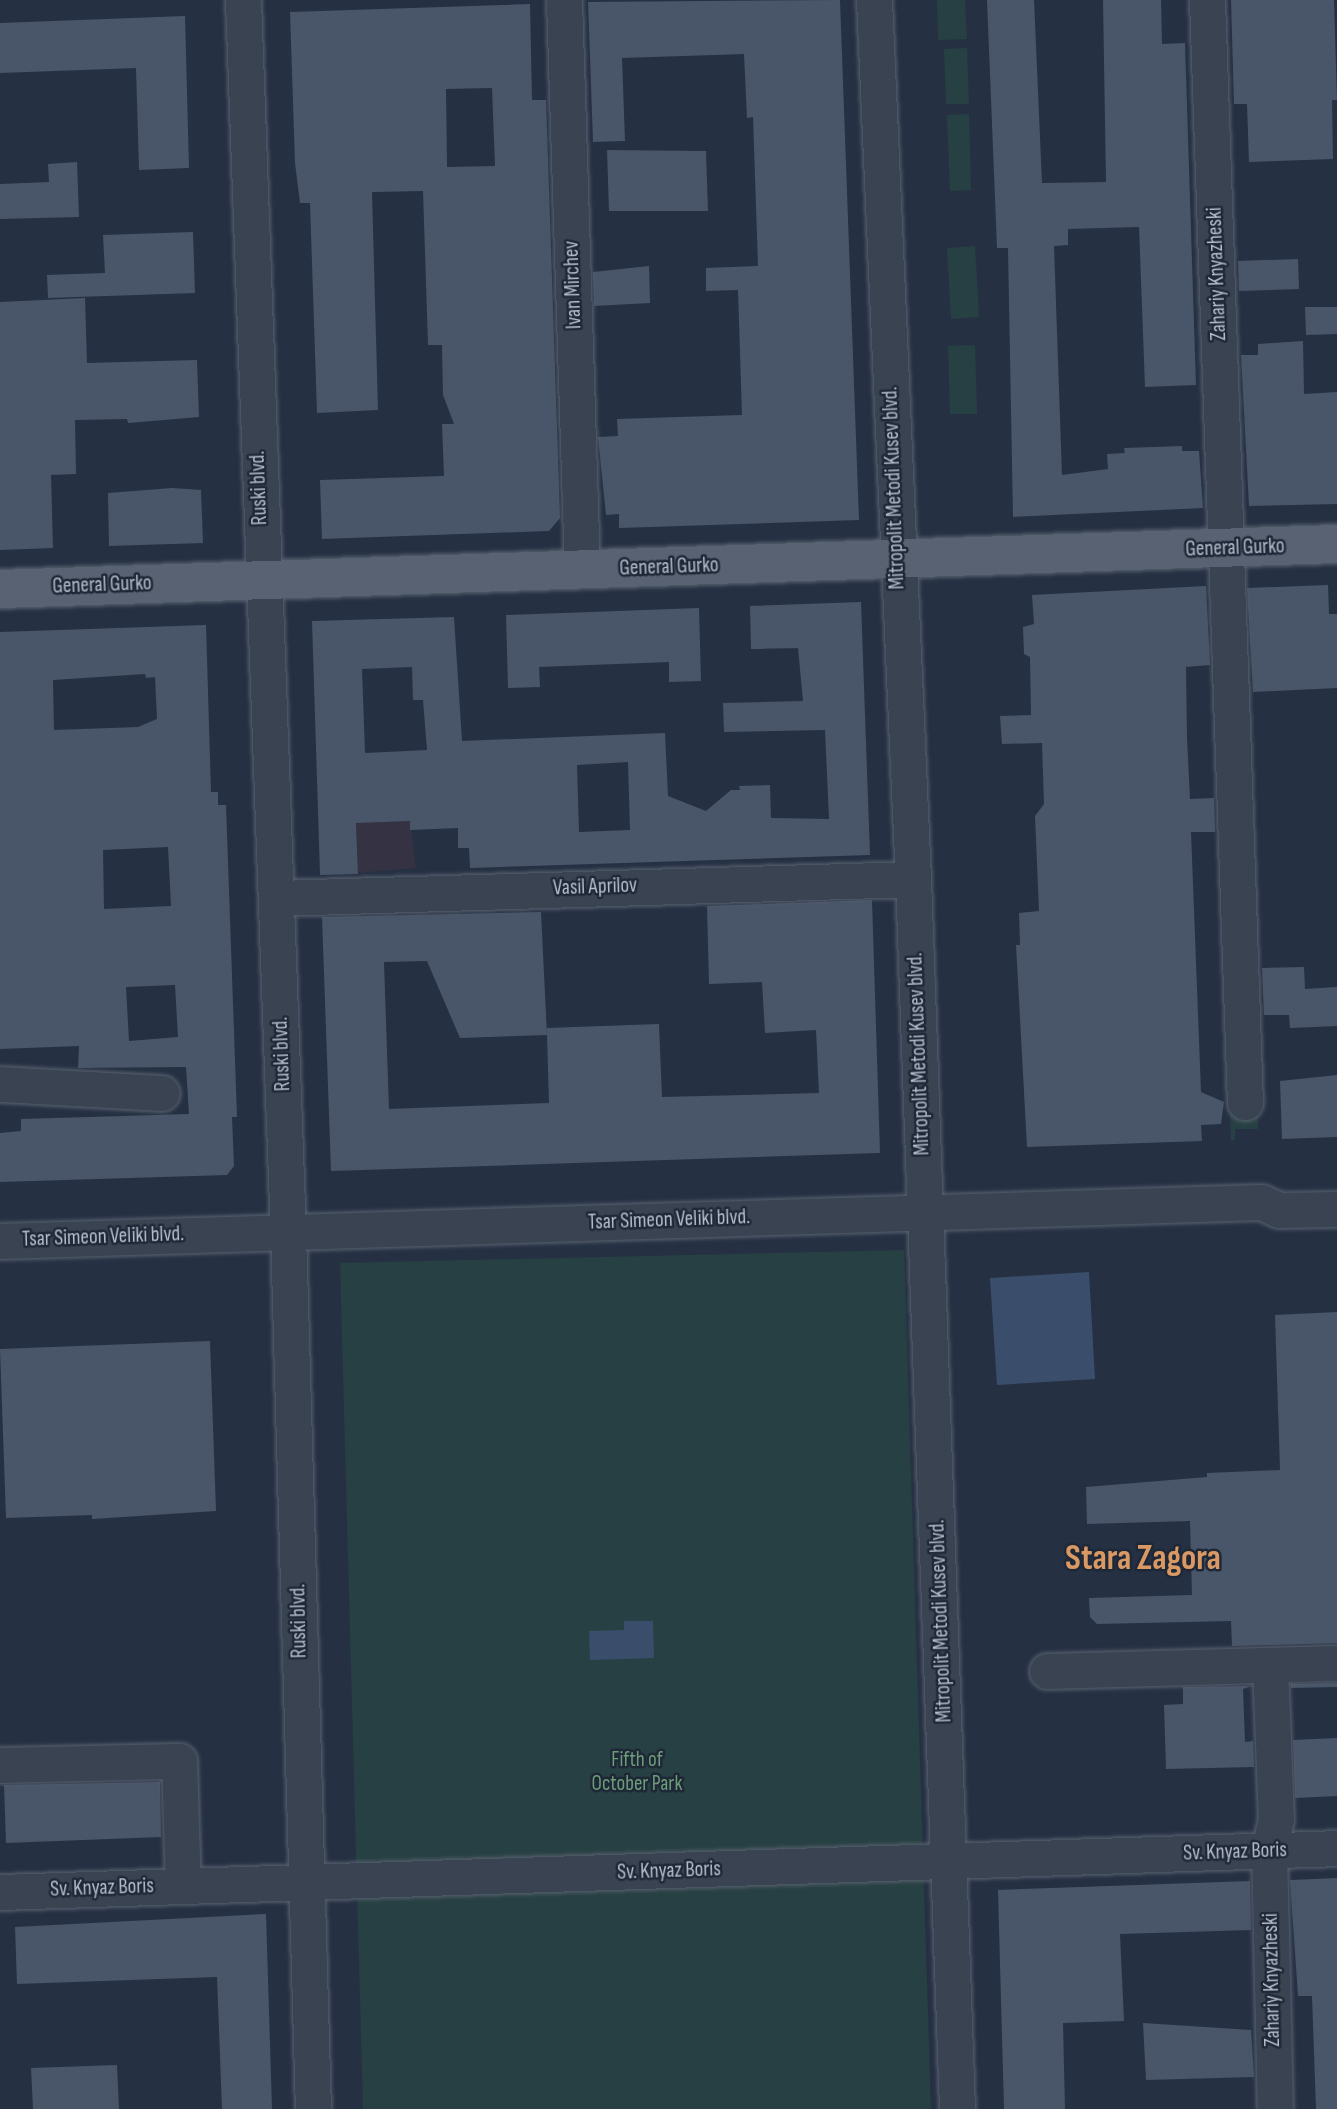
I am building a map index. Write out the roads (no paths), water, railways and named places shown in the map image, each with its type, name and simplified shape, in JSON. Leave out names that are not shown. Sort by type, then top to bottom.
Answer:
[{"type":"main road","name":"General Gurko","points":[[0,589],[1337,544]]},
{"type":"street","name":"Ruski blvd.","points":[[243,0],[277,898],[313,2109]]},
{"type":"street","name":"Ivan Mirchev","points":[[564,0],[582,570]]},
{"type":"street","name":"Mitropolit Metodi Kusev blvd.","points":[[874,0],[913,879],[951,1862],[957,2109]]},
{"type":"street","name":"Zahariy Knyazheski","points":[[1207,0],[1228,548],[1245,1102]]},
{"type":"street","name":"Vasil Aprilov","points":[[277,898],[871,878],[913,879]]},
{"type":"street","points":[[0,1084],[162,1093]]},
{"type":"street","name":"Tsar Simeon Veliki blvd.","points":[[0,1241],[1262,1202],[1279,1210],[1337,1209]]},
{"type":"street","points":[[1047,1671],[1337,1663]]},
{"type":"street","name":"Zahariy Knyazheski","points":[[1270,1665],[1276,1819],[1269,1850],[1275,2109]]},
{"type":"street","points":[[0,1765],[179,1761],[183,1886]]},
{"type":"street","name":"Sv. Knyaz Boris","points":[[0,1892],[1337,1848]]},
{"type":"water","points":[[1089,1272],[1095,1379],[997,1385],[990,1278]]},
{"type":"water","points":[[624,1621],[653,1621],[654,1658],[590,1660],[589,1631],[624,1630]]},
{"type":"district","name":"Stara Zagora","points":[[1143,1559]]},
{"type":"park label","name":"Fifth of October Park","points":[[637,1772]]}]
